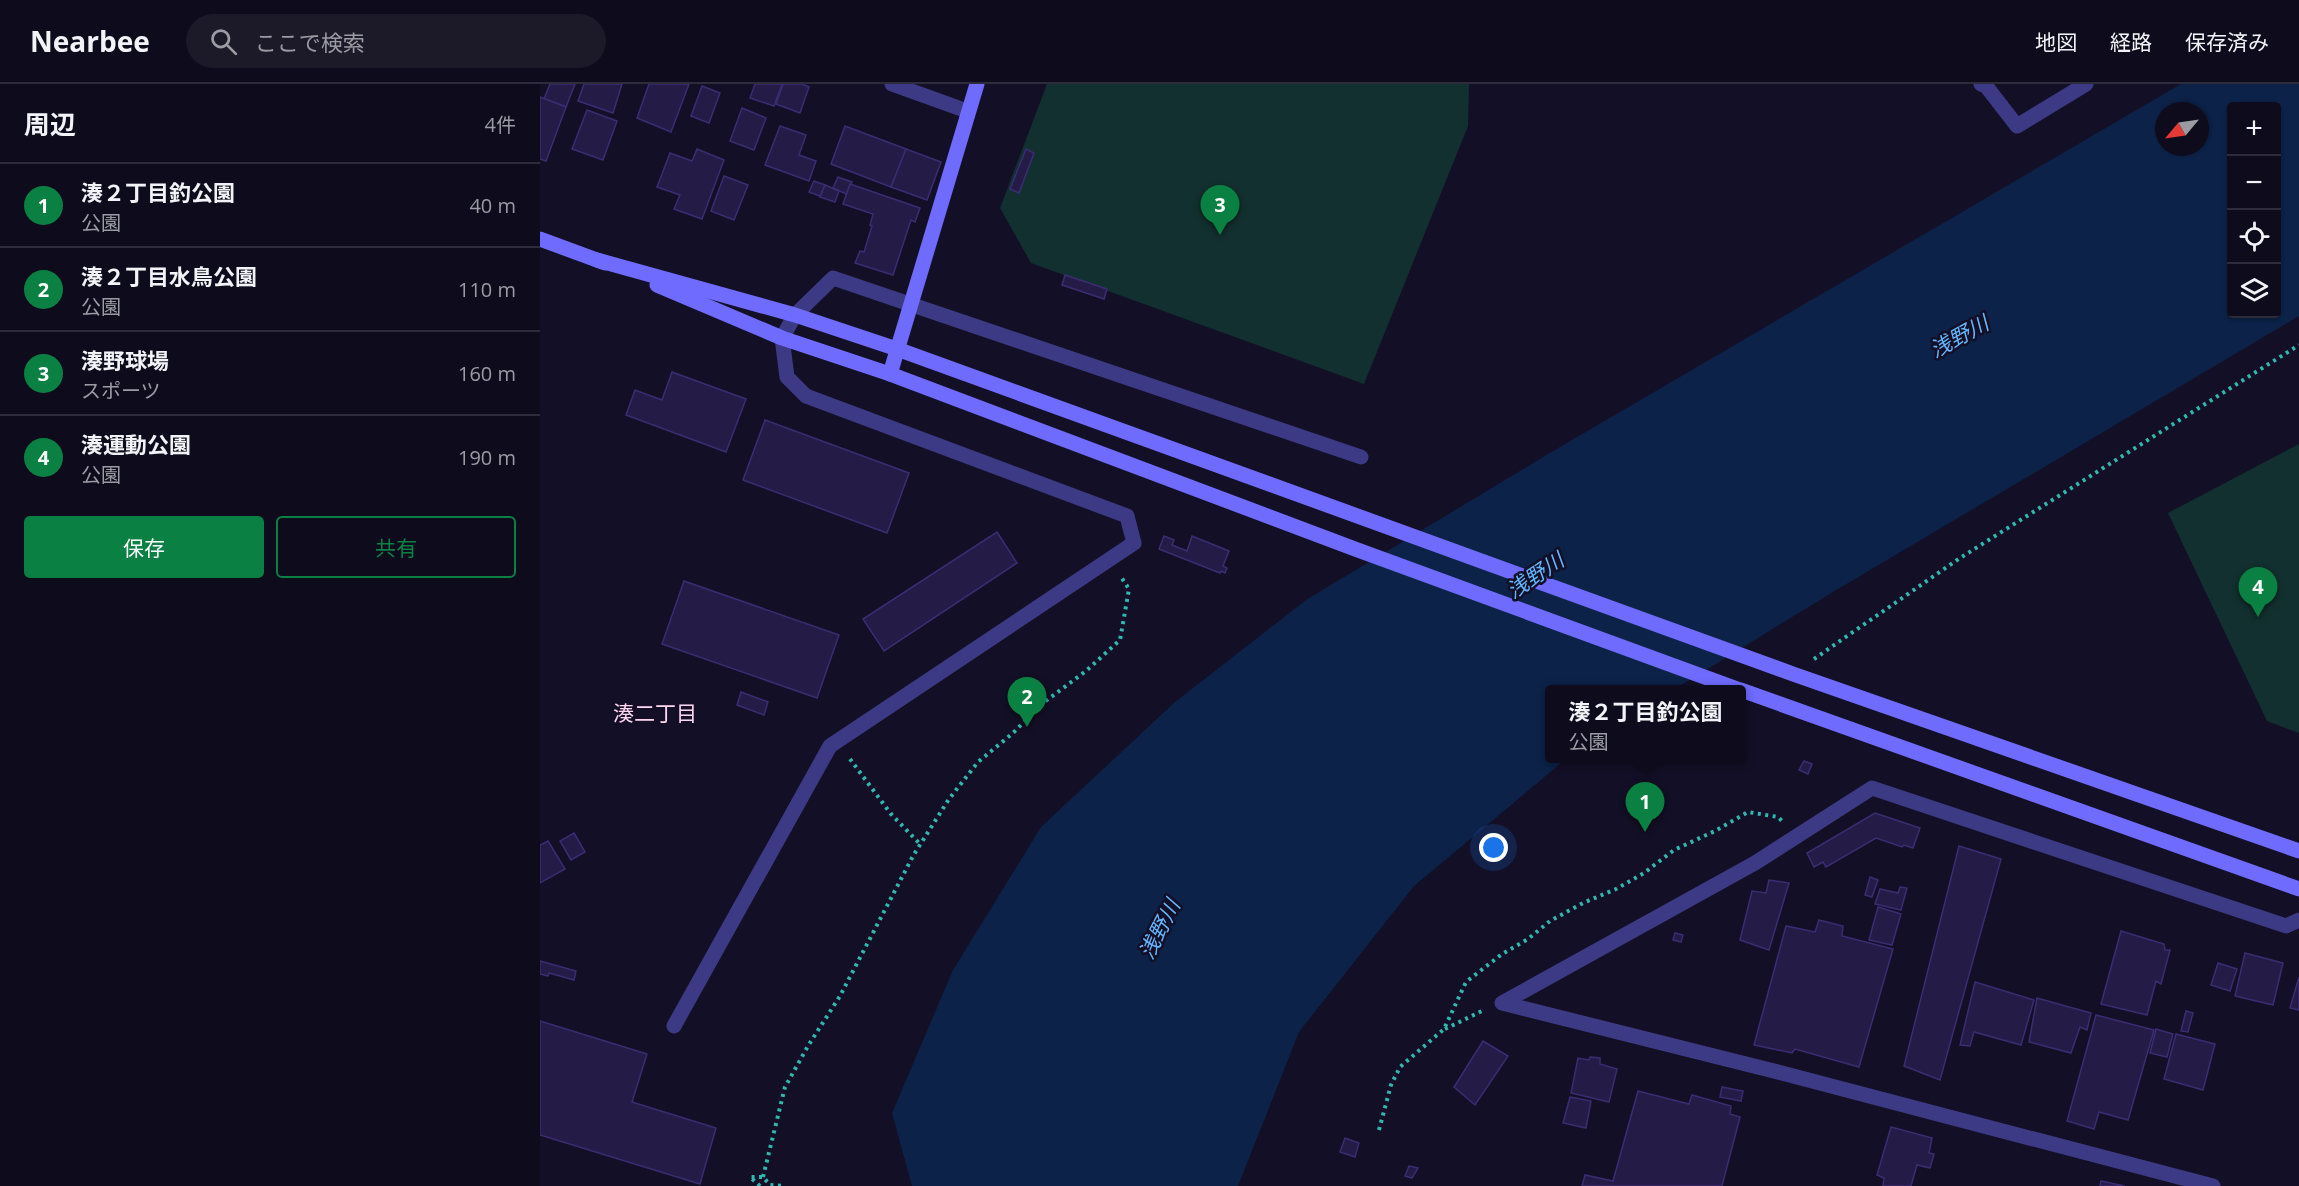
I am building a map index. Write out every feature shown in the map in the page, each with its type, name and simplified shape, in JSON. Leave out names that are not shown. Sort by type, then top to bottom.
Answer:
[{"type":"street","points":[[892,84],[968,111]]},
{"type":"street","points":[[890,374],[977,84]]},
{"type":"street","points":[[1981,84],[1986,86],[2016,126],[2086,84]]},
{"type":"street","points":[[540,239],[597,260],[782,338],[890,374],[1355,549],[1727,685]]},
{"type":"street","points":[[597,260],[795,315],[897,349],[1793,674],[2299,851]]},
{"type":"street","points":[[674,1026],[830,746],[1134,543],[1127,516],[806,396],[787,377],[782,338],[795,315],[833,278],[1361,457]]},
{"type":"street","points":[[1746,692],[2299,889]]},
{"type":"street","points":[[1502,1003],[1755,863],[1872,788],[2286,926],[2299,920]]},
{"type":"street","points":[[1502,1003],[1770,1070],[2213,1186]]},
{"type":"path","points":[[1793,674],[1960,558],[2299,345]]},
{"type":"path","points":[[763,1177],[785,1087],[840,996],[880,918],[949,799],[978,762],[1013,733],[1043,702],[1086,671],[1120,640],[1129,589],[1110,558]]},
{"type":"path","points":[[838,740],[891,814],[921,845]]},
{"type":"path","points":[[1444,1029],[1466,982],[1486,966],[1528,939],[1550,921],[1644,873],[1674,850],[1715,831],[1748,812],[1778,817],[1797,836]]},
{"type":"path","points":[[1379,1130],[1391,1085],[1400,1067],[1444,1029],[1502,1003]]},
{"type":"path","points":[[760,1186],[750,1177],[763,1177],[770,1185],[783,1186]]},
{"type":"green space","points":[[1047,84],[1469,84],[1468,126],[1364,384],[1031,263],[1000,208]]},
{"type":"green space","points":[[2299,444],[2299,733],[2267,721],[2168,513]]},
{"type":"water","name":"浅野川","points":[[2181,84],[2299,84],[2299,316],[1833,592],[1682,685],[1545,685],[1545,763],[1561,763],[1414,886],[1299,1032],[1238,1186],[912,1186],[892,1113],[953,970],[1041,827],[1175,702],[1306,600],[1548,454]]},
{"type":"building","points":[[550,84],[575,84],[566,107],[544,99]]},
{"type":"building","points":[[584,84],[622,84],[613,113],[578,101]]},
{"type":"building","points":[[649,84],[689,84],[671,132],[637,118]]},
{"type":"building","points":[[755,84],[782,84],[774,106],[750,98]]},
{"type":"building","points":[[783,84],[802,84],[809,87],[800,113],[776,104]]},
{"type":"building","points":[[702,86],[720,93],[709,123],[691,116]]},
{"type":"building","points":[[540,97],[566,107],[546,161],[540,159]]},
{"type":"building","points":[[742,108],[766,118],[754,150],[730,141]]},
{"type":"building","points":[[587,110],[617,121],[603,160],[572,149]]},
{"type":"building","points":[[780,126],[806,135],[799,155],[816,161],[809,181],[765,165]]},
{"type":"building","points":[[845,126],[906,149],[891,187],[831,164]]},
{"type":"building","points":[[697,149],[724,160],[702,219],[674,209],[680,195],[657,187],[670,153],[692,161]]},
{"type":"building","points":[[906,149],[941,162],[927,200],[891,187]]},
{"type":"building","points":[[1026,149],[1034,153],[1019,193],[1010,189]]},
{"type":"building","points":[[724,176],[748,185],[734,220],[711,211]]},
{"type":"building","points":[[838,177],[852,182],[846,194],[833,188]]},
{"type":"building","points":[[814,181],[825,185],[820,196],[809,192]]},
{"type":"building","points":[[850,184],[920,208],[915,222],[911,220],[893,275],[855,263],[860,251],[864,252],[873,214],[843,204]]},
{"type":"building","points":[[825,185],[839,191],[835,202],[820,197]]},
{"type":"building","points":[[1065,275],[1107,289],[1104,299],[1062,285]]},
{"type":"building","points":[[672,372],[746,399],[726,452],[626,415],[635,390],[662,400]]},
{"type":"building","points":[[765,420],[909,473],[887,533],[743,480]]},
{"type":"building","points":[[997,532],[1017,563],[884,651],[863,619]]},
{"type":"building","points":[[1164,536],[1174,540],[1172,545],[1187,551],[1192,536],[1229,551],[1223,566],[1227,568],[1225,573],[1159,549]]},
{"type":"building","points":[[684,581],[839,635],[817,698],[662,644]]},
{"type":"building","points":[[741,692],[768,702],[764,715],[737,705]]},
{"type":"building","points":[[1804,761],[1812,764],[1808,774],[1799,770]]},
{"type":"building","points":[[1875,813],[1920,828],[1913,848],[1904,845],[1902,847],[1876,838],[1826,867],[1823,862],[1814,867],[1807,853]]},
{"type":"building","points":[[574,833],[585,852],[571,860],[560,841]]},
{"type":"building","points":[[548,841],[565,869],[540,883],[540,845]]},
{"type":"building","points":[[1959,846],[2001,859],[1940,1080],[1904,1066]]},
{"type":"building","points":[[1870,877],[1878,880],[1872,897],[1865,895]]},
{"type":"building","points":[[1769,880],[1789,883],[1769,950],[1740,940],[1752,891],[1766,893]]},
{"type":"building","points":[[1900,887],[1907,888],[1901,910],[1875,904],[1880,889],[1898,893]]},
{"type":"building","points":[[1878,907],[1901,914],[1892,945],[1869,940]]},
{"type":"building","points":[[1819,920],[1843,926],[1842,936],[1893,949],[1859,1067],[1795,1049],[1792,1053],[1754,1045],[1786,926],[1815,932]]},
{"type":"building","points":[[2121,931],[2164,944],[2165,950],[2170,950],[2161,984],[2156,981],[2147,1015],[2101,1004]]},
{"type":"building","points":[[1675,933],[1683,935],[1681,942],[1673,940]]},
{"type":"building","points":[[2245,953],[2283,963],[2273,1005],[2235,996]]},
{"type":"building","points":[[540,961],[576,971],[574,980],[549,973],[548,976],[540,974]]},
{"type":"building","points":[[2218,963],[2237,969],[2230,991],[2211,985]]},
{"type":"building","points":[[2299,977],[2299,1010],[2290,1008]]},
{"type":"building","points":[[1975,982],[2034,1000],[2021,1045],[1974,1032],[1970,1046],[1960,1045]]},
{"type":"building","points":[[2037,998],[2091,1013],[2087,1030],[2080,1027],[2071,1053],[2029,1042]]},
{"type":"building","points":[[2186,1011],[2193,1013],[2188,1032],[2181,1031]]},
{"type":"building","points":[[2096,1015],[2154,1030],[2128,1120],[2099,1112],[2094,1129],[2067,1121]]},
{"type":"building","points":[[540,1021],[647,1054],[632,1102],[716,1128],[700,1184],[540,1135]]},
{"type":"building","points":[[2156,1029],[2173,1034],[2167,1057],[2150,1053]]},
{"type":"building","points":[[2176,1034],[2215,1044],[2203,1090],[2164,1079]]},
{"type":"building","points":[[1483,1041],[1508,1056],[1475,1105],[1454,1087]]},
{"type":"building","points":[[1590,1057],[1600,1058],[1600,1064],[1617,1069],[1609,1102],[1571,1093],[1578,1058],[1589,1060]]},
{"type":"building","points":[[1722,1087],[1743,1091],[1741,1101],[1720,1097]]},
{"type":"building","points":[[1638,1091],[1689,1104],[1692,1095],[1731,1106],[1730,1114],[1740,1117],[1722,1186],[1582,1186],[1585,1175],[1613,1181]]},
{"type":"building","points":[[1570,1097],[1591,1101],[1586,1128],[1563,1123]]},
{"type":"building","points":[[1891,1127],[1932,1138],[1929,1153],[1934,1154],[1930,1168],[1917,1165],[1911,1186],[1883,1186],[1884,1178],[1877,1175]]},
{"type":"building","points":[[1345,1138],[1359,1143],[1355,1157],[1340,1152]]},
{"type":"building","points":[[1409,1166],[1418,1168],[1412,1178],[1405,1176]]},
{"type":"building","points":[[2101,1181],[2125,1186],[2100,1186]]},
{"type":"place","name":"湊野球場","points":[[1220,235]]},
{"type":"place","name":"湊運動公園","points":[[2258,617]]},
{"type":"place","name":"湊２丁目水鳥公園","points":[[1027,727]]},
{"type":"place","name":"湊２丁目釣公園","points":[[1645,832]]},
{"type":"district","name":"湊二丁目","points":[[655,713]]}]
